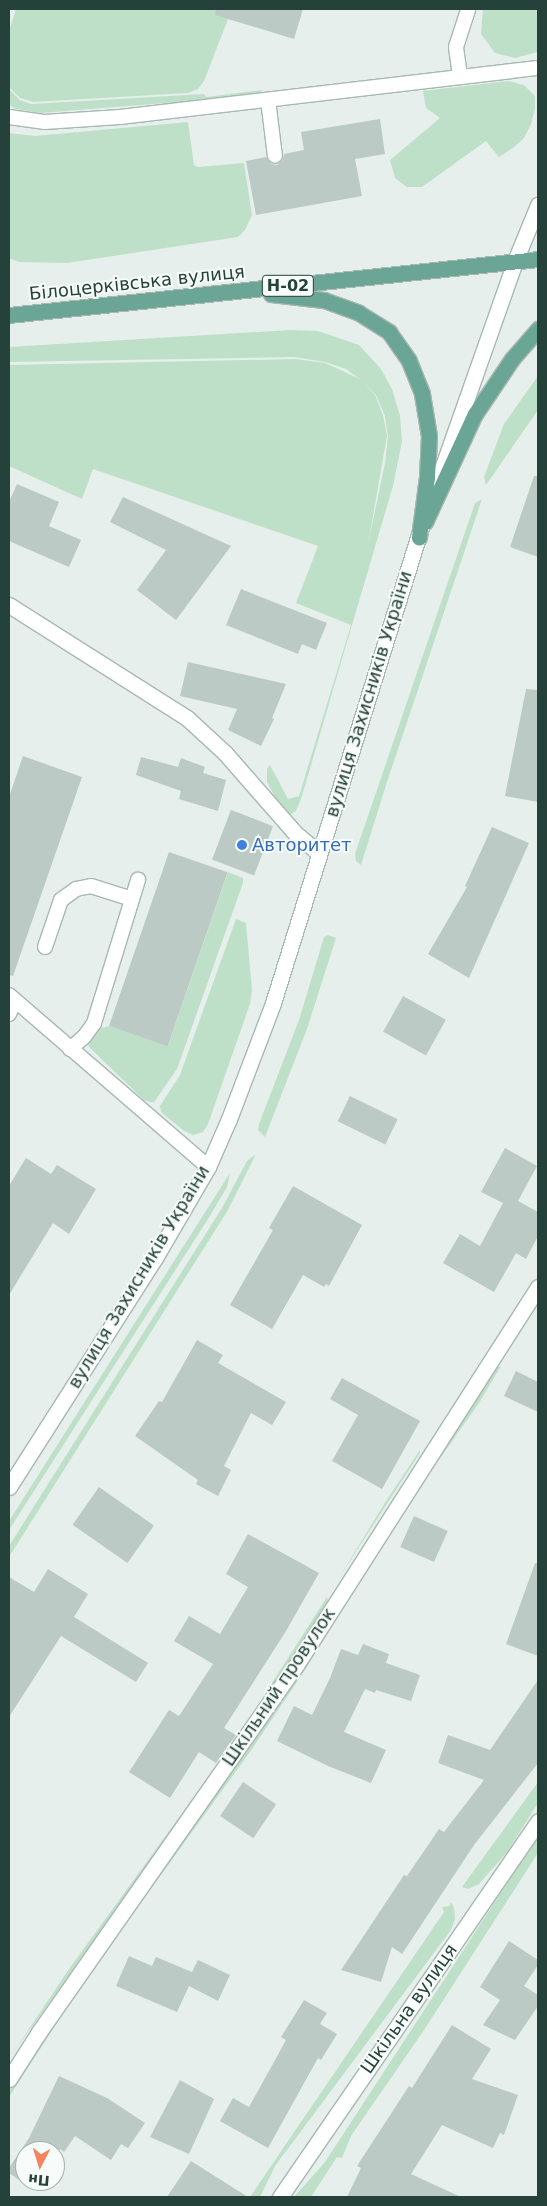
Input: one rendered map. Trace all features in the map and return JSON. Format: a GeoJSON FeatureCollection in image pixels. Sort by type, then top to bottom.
{"type":"FeatureCollection","features":[{"type":"Feature","properties":{"kind":"main road","name":"Білоцерківська вулиця"},"geometry":{"type":"LineString","coordinates":[[9,315],[538,259]]}},
{"type":"Feature","properties":{"kind":"main road"},"geometry":{"type":"LineString","coordinates":[[196,296],[276,294],[324,300],[359,313],[389,332],[409,360],[422,394],[429,436],[427,477],[418,537]]}},
{"type":"Feature","properties":{"kind":"main road"},"geometry":{"type":"LineString","coordinates":[[418,537],[475,414],[512,359],[538,329]]}},
{"type":"Feature","properties":{"kind":"street","name":"вулиця Захисників України"},"geometry":{"type":"LineString","coordinates":[[9,1487],[155,1258],[208,1167],[230,1119],[258,1045],[418,537],[514,261],[538,205]]}},
{"type":"Feature","properties":{"kind":"street"},"geometry":{"type":"LineString","coordinates":[[9,605],[187,718],[219,747],[295,833],[319,852]]}},
{"type":"Feature","properties":{"kind":"street","name":"Шкільний провулок"},"geometry":{"type":"LineString","coordinates":[[9,2079],[44,2024],[295,1667],[538,1288]]}},
{"type":"Feature","properties":{"kind":"street","name":"Шкільна вулиця"},"geometry":{"type":"LineString","coordinates":[[280,2197],[538,1821]]}},
{"type":"Feature","properties":{"kind":"lane"},"geometry":{"type":"LineString","coordinates":[[460,76],[456,47],[468,9]]}},
{"type":"Feature","properties":{"kind":"lane"},"geometry":{"type":"LineString","coordinates":[[9,117],[44,122],[268,100],[538,68]]}},
{"type":"Feature","properties":{"kind":"lane"},"geometry":{"type":"LineString","coordinates":[[268,100],[275,156]]}},
{"type":"Feature","properties":{"kind":"lane"},"geometry":{"type":"LineString","coordinates":[[70,1049],[84,1037],[94,1023],[138,880]]}},
{"type":"Feature","properties":{"kind":"lane"},"geometry":{"type":"LineString","coordinates":[[45,947],[62,900],[76,889],[91,886],[132,899]]}},
{"type":"Feature","properties":{"kind":"lane"},"geometry":{"type":"LineString","coordinates":[[12,998],[208,1167]]}},
{"type":"Feature","properties":{"kind":"lane"},"geometry":{"type":"LineString","coordinates":[[9,1014],[12,998]]}},
{"type":"Feature","properties":{"kind":"green space"},"geometry":{"type":"Polygon","coordinates":[[[16,9],[232,9],[204,81],[198,89],[188,93],[33,102],[20,98],[9,87],[9,31],[16,9]]]}},
{"type":"Feature","properties":{"kind":"green space"},"geometry":{"type":"Polygon","coordinates":[[[483,9],[538,9],[538,52],[515,58],[495,53],[481,34],[483,9]]]}},
{"type":"Feature","properties":{"kind":"green space"},"geometry":{"type":"Polygon","coordinates":[[[508,81],[524,85],[535,96],[535,109],[531,124],[524,138],[513,148],[499,157],[486,141],[422,187],[407,187],[395,178],[390,160],[440,118],[426,108],[423,91],[508,81]]]}},
{"type":"Feature","properties":{"kind":"green space"},"geometry":{"type":"Polygon","coordinates":[[[9,89],[20,100],[31,104],[204,94],[206,97],[263,90],[254,96],[40,113],[16,109],[9,105],[9,89]]]}},
{"type":"Feature","properties":{"kind":"green space"},"geometry":{"type":"Polygon","coordinates":[[[188,122],[194,165],[198,167],[244,163],[252,215],[245,230],[238,237],[67,263],[19,262],[9,258],[9,133],[35,136],[188,122]]]}},
{"type":"Feature","properties":{"kind":"green space"},"geometry":{"type":"Polygon","coordinates":[[[291,330],[318,331],[359,345],[381,369],[392,389],[400,416],[402,441],[393,486],[296,811],[291,814],[287,813],[278,803],[267,782],[267,769],[270,765],[288,799],[299,796],[351,625],[296,603],[318,546],[93,469],[82,499],[9,466],[9,365],[296,359],[325,363],[360,379],[346,369],[325,362],[294,357],[9,362],[9,347],[291,330]],[[362,381],[375,395],[383,415],[387,436],[368,544],[385,463],[388,437],[385,416],[376,395],[362,381]]]}},
{"type":"Feature","properties":{"kind":"green space"},"geometry":{"type":"Polygon","coordinates":[[[538,376],[538,410],[486,485],[484,477],[504,424],[538,376]]]}},
{"type":"Feature","properties":{"kind":"green space"},"geometry":{"type":"Polygon","coordinates":[[[482,499],[361,865],[356,861],[355,854],[475,503],[482,499]]]}},
{"type":"Feature","properties":{"kind":"green space"},"geometry":{"type":"Polygon","coordinates":[[[228,872],[243,878],[243,883],[177,1069],[154,1102],[144,1100],[89,1047],[88,1041],[96,1030],[109,1026],[168,1046],[228,872]]]}},
{"type":"Feature","properties":{"kind":"green space"},"geometry":{"type":"Polygon","coordinates":[[[236,919],[246,923],[252,990],[250,1004],[208,1124],[203,1132],[193,1135],[184,1131],[161,1112],[160,1106],[180,1075],[236,919]]]}},
{"type":"Feature","properties":{"kind":"green space"},"geometry":{"type":"Polygon","coordinates":[[[328,935],[336,938],[307,1029],[265,1137],[258,1130],[259,1124],[299,1020],[324,937],[328,935]]]}},
{"type":"Feature","properties":{"kind":"green space"},"geometry":{"type":"Polygon","coordinates":[[[256,1154],[228,1210],[9,1557],[9,1546],[222,1208],[247,1161],[256,1154]]]}},
{"type":"Feature","properties":{"kind":"green space"},"geometry":{"type":"Polygon","coordinates":[[[230,1173],[227,1187],[208,1219],[9,1530],[9,1521],[230,1173]]]}},
{"type":"Feature","properties":{"kind":"green space"},"geometry":{"type":"Polygon","coordinates":[[[501,1366],[479,1403],[417,1491],[303,1673],[250,1752],[84,1981],[9,2097],[9,2091],[56,2016],[194,1821],[246,1753],[492,1370],[501,1366]]]}},
{"type":"Feature","properties":{"kind":"green space"},"geometry":{"type":"Polygon","coordinates":[[[420,1450],[420,1453],[337,1581],[386,1501],[420,1450]]]}},
{"type":"Feature","properties":{"kind":"green space"},"geometry":{"type":"Polygon","coordinates":[[[327,1597],[328,1601],[242,1736],[231,1747],[327,1597]]]}},
{"type":"Feature","properties":{"kind":"green space"},"geometry":{"type":"Polygon","coordinates":[[[215,1768],[214,1772],[11,2056],[69,1969],[215,1768]]]}},
{"type":"Feature","properties":{"kind":"green space"},"geometry":{"type":"Polygon","coordinates":[[[538,1782],[538,1803],[507,1852],[479,1884],[468,1889],[462,1887],[538,1782]]]}},
{"type":"Feature","properties":{"kind":"green space"},"geometry":{"type":"Polygon","coordinates":[[[538,1836],[538,1853],[424,2030],[351,2136],[342,2158],[337,2157],[311,2197],[294,2197],[325,2162],[538,1836]]]}},
{"type":"Feature","properties":{"kind":"green space"},"geometry":{"type":"Polygon","coordinates":[[[451,1902],[454,1908],[455,1919],[451,1930],[275,2166],[260,2197],[250,2197],[444,1912],[442,1907],[449,1906],[451,1902]]]}},
{"type":"Feature","properties":{"kind":"building"},"geometry":{"type":"Polygon","coordinates":[[[216,9],[303,9],[294,39],[215,15],[216,9]]]}},
{"type":"Feature","properties":{"kind":"building"},"geometry":{"type":"Polygon","coordinates":[[[380,119],[385,154],[355,159],[362,196],[256,215],[246,161],[266,157],[271,164],[277,165],[283,160],[284,154],[304,150],[301,132],[380,119]]]}},
{"type":"Feature","properties":{"kind":"building"},"geometry":{"type":"Polygon","coordinates":[[[534,476],[538,476],[538,557],[510,547],[534,476]]]}},
{"type":"Feature","properties":{"kind":"building"},"geometry":{"type":"Polygon","coordinates":[[[17,484],[59,502],[49,526],[81,540],[69,567],[9,541],[9,502],[17,484]]]}},
{"type":"Feature","properties":{"kind":"building"},"geometry":{"type":"Polygon","coordinates":[[[123,497],[231,546],[176,620],[137,590],[166,550],[110,522],[123,497]]]}},
{"type":"Feature","properties":{"kind":"building"},"geometry":{"type":"Polygon","coordinates":[[[241,589],[327,623],[316,650],[302,644],[298,654],[226,625],[241,589]]]}},
{"type":"Feature","properties":{"kind":"building"},"geometry":{"type":"Polygon","coordinates":[[[188,662],[286,684],[272,718],[274,719],[261,746],[228,730],[237,709],[180,696],[188,662]]]}},
{"type":"Feature","properties":{"kind":"building"},"geometry":{"type":"Polygon","coordinates":[[[526,689],[538,690],[538,802],[505,796],[526,689]]]}},
{"type":"Feature","properties":{"kind":"building"},"geometry":{"type":"Polygon","coordinates":[[[23,756],[82,777],[13,976],[9,975],[9,797],[23,756]]]}},
{"type":"Feature","properties":{"kind":"building"},"geometry":{"type":"Polygon","coordinates":[[[141,757],[178,767],[181,758],[205,767],[203,773],[226,780],[218,811],[179,799],[181,791],[136,775],[141,757]]]}},
{"type":"Feature","properties":{"kind":"building","name":"Авторитет"},"geometry":{"type":"Polygon","coordinates":[[[231,810],[273,826],[254,876],[212,859],[231,810]]]}},
{"type":"Feature","properties":{"kind":"building"},"geometry":{"type":"Polygon","coordinates":[[[492,827],[529,843],[469,978],[428,954],[467,887],[465,886],[492,827]]]}},
{"type":"Feature","properties":{"kind":"building"},"geometry":{"type":"Polygon","coordinates":[[[169,852],[228,872],[168,1046],[109,1026],[169,852]]]}},
{"type":"Feature","properties":{"kind":"building"},"geometry":{"type":"Polygon","coordinates":[[[403,996],[446,1020],[426,1056],[383,1032],[403,996]]]}},
{"type":"Feature","properties":{"kind":"building"},"geometry":{"type":"Polygon","coordinates":[[[350,1096],[398,1119],[385,1144],[338,1121],[350,1096]]]}},
{"type":"Feature","properties":{"kind":"building"},"geometry":{"type":"Polygon","coordinates":[[[505,1148],[537,1166],[518,1201],[538,1212],[538,1236],[526,1259],[516,1253],[494,1292],[443,1263],[460,1234],[480,1246],[503,1203],[481,1192],[505,1148]]]}},
{"type":"Feature","properties":{"kind":"building"},"geometry":{"type":"Polygon","coordinates":[[[26,1158],[51,1174],[57,1165],[96,1189],[69,1234],[53,1223],[9,1295],[9,1186],[26,1158]]]}},
{"type":"Feature","properties":{"kind":"building"},"geometry":{"type":"Polygon","coordinates":[[[293,1186],[362,1225],[329,1286],[326,1284],[324,1287],[303,1275],[272,1329],[230,1305],[273,1230],[269,1228],[293,1186]]]}},
{"type":"Feature","properties":{"kind":"building"},"geometry":{"type":"Polygon","coordinates":[[[197,1340],[223,1355],[218,1363],[286,1402],[272,1425],[251,1413],[224,1466],[231,1470],[218,1496],[196,1484],[198,1480],[135,1436],[159,1401],[162,1402],[197,1340]]]}},
{"type":"Feature","properties":{"kind":"building"},"geometry":{"type":"Polygon","coordinates":[[[516,1371],[538,1382],[538,1412],[504,1396],[516,1371]]]}},
{"type":"Feature","properties":{"kind":"building"},"geometry":{"type":"Polygon","coordinates":[[[342,1378],[420,1421],[382,1489],[332,1461],[358,1415],[330,1399],[342,1378]]]}},
{"type":"Feature","properties":{"kind":"building"},"geometry":{"type":"Polygon","coordinates":[[[99,1487],[154,1525],[127,1563],[73,1525],[99,1487]]]}},
{"type":"Feature","properties":{"kind":"building"},"geometry":{"type":"Polygon","coordinates":[[[414,1516],[448,1531],[434,1562],[400,1547],[414,1516]]]}},
{"type":"Feature","properties":{"kind":"building"},"geometry":{"type":"Polygon","coordinates":[[[248,1534],[319,1573],[286,1631],[224,1728],[236,1735],[216,1763],[199,1752],[170,1798],[129,1772],[169,1710],[179,1716],[213,1664],[174,1641],[189,1616],[220,1634],[248,1587],[226,1574],[248,1534]]]}},
{"type":"Feature","properties":{"kind":"building"},"geometry":{"type":"Polygon","coordinates":[[[535,1563],[538,1563],[538,1656],[506,1644],[535,1563]]]}},
{"type":"Feature","properties":{"kind":"building"},"geometry":{"type":"Polygon","coordinates":[[[48,1569],[88,1594],[74,1617],[148,1663],[136,1682],[61,1636],[9,1717],[9,1577],[34,1592],[48,1569]]]}},
{"type":"Feature","properties":{"kind":"building"},"geometry":{"type":"Polygon","coordinates":[[[363,1644],[389,1654],[386,1663],[420,1675],[411,1701],[376,1690],[375,1693],[365,1689],[344,1732],[386,1750],[371,1783],[328,1766],[277,1741],[294,1706],[312,1715],[330,1678],[341,1649],[358,1655],[363,1644]]]}},
{"type":"Feature","properties":{"kind":"building"},"geometry":{"type":"Polygon","coordinates":[[[538,1680],[538,1763],[474,1845],[402,1954],[392,1947],[381,1982],[341,1970],[404,1875],[407,1876],[439,1829],[444,1832],[484,1780],[438,1763],[448,1735],[490,1750],[538,1680]]]}},
{"type":"Feature","properties":{"kind":"building"},"geometry":{"type":"Polygon","coordinates":[[[243,1782],[276,1804],[253,1838],[220,1816],[243,1782]]]}},
{"type":"Feature","properties":{"kind":"building"},"geometry":{"type":"Polygon","coordinates":[[[509,1941],[538,1960],[538,1965],[524,1986],[538,1995],[538,2006],[515,2040],[483,2025],[500,2000],[480,1987],[509,1941]]]}},
{"type":"Feature","properties":{"kind":"building"},"geometry":{"type":"Polygon","coordinates":[[[129,1956],[152,1966],[156,1957],[192,1972],[198,1960],[230,1975],[218,2001],[189,1986],[177,2012],[116,1986],[129,1956]]]}},
{"type":"Feature","properties":{"kind":"building"},"geometry":{"type":"Polygon","coordinates":[[[304,2000],[327,2013],[320,2024],[337,2034],[321,2060],[318,2058],[268,2148],[220,2121],[233,2098],[249,2107],[286,2040],[281,2037],[304,2000]]]}},
{"type":"Feature","properties":{"kind":"building"},"geometry":{"type":"Polygon","coordinates":[[[452,2025],[491,2049],[472,2079],[518,2095],[504,2135],[500,2133],[493,2148],[442,2125],[411,2174],[461,2197],[347,2197],[361,2168],[357,2166],[409,2086],[412,2088],[452,2025]]]}},
{"type":"Feature","properties":{"kind":"building"},"geometry":{"type":"Polygon","coordinates":[[[59,2076],[107,2098],[145,2123],[128,2148],[121,2144],[111,2160],[75,2136],[65,2151],[65,2141],[27,2141],[59,2076]]]}},
{"type":"Feature","properties":{"kind":"building"},"geometry":{"type":"Polygon","coordinates":[[[180,2080],[214,2099],[189,2154],[150,2137],[180,2080]]]}},
{"type":"Feature","properties":{"kind":"building"},"geometry":{"type":"Polygon","coordinates":[[[15,2159],[15,2177],[9,2173],[9,2168],[15,2159]]]}},
{"type":"Feature","properties":{"kind":"building"},"geometry":{"type":"Polygon","coordinates":[[[191,2161],[248,2197],[167,2197],[191,2161]]]}},
{"type":"Feature","properties":{"kind":"place","name":"Авторитет"},"geometry":{"type":"Point","coordinates":[242,845]}}]}
